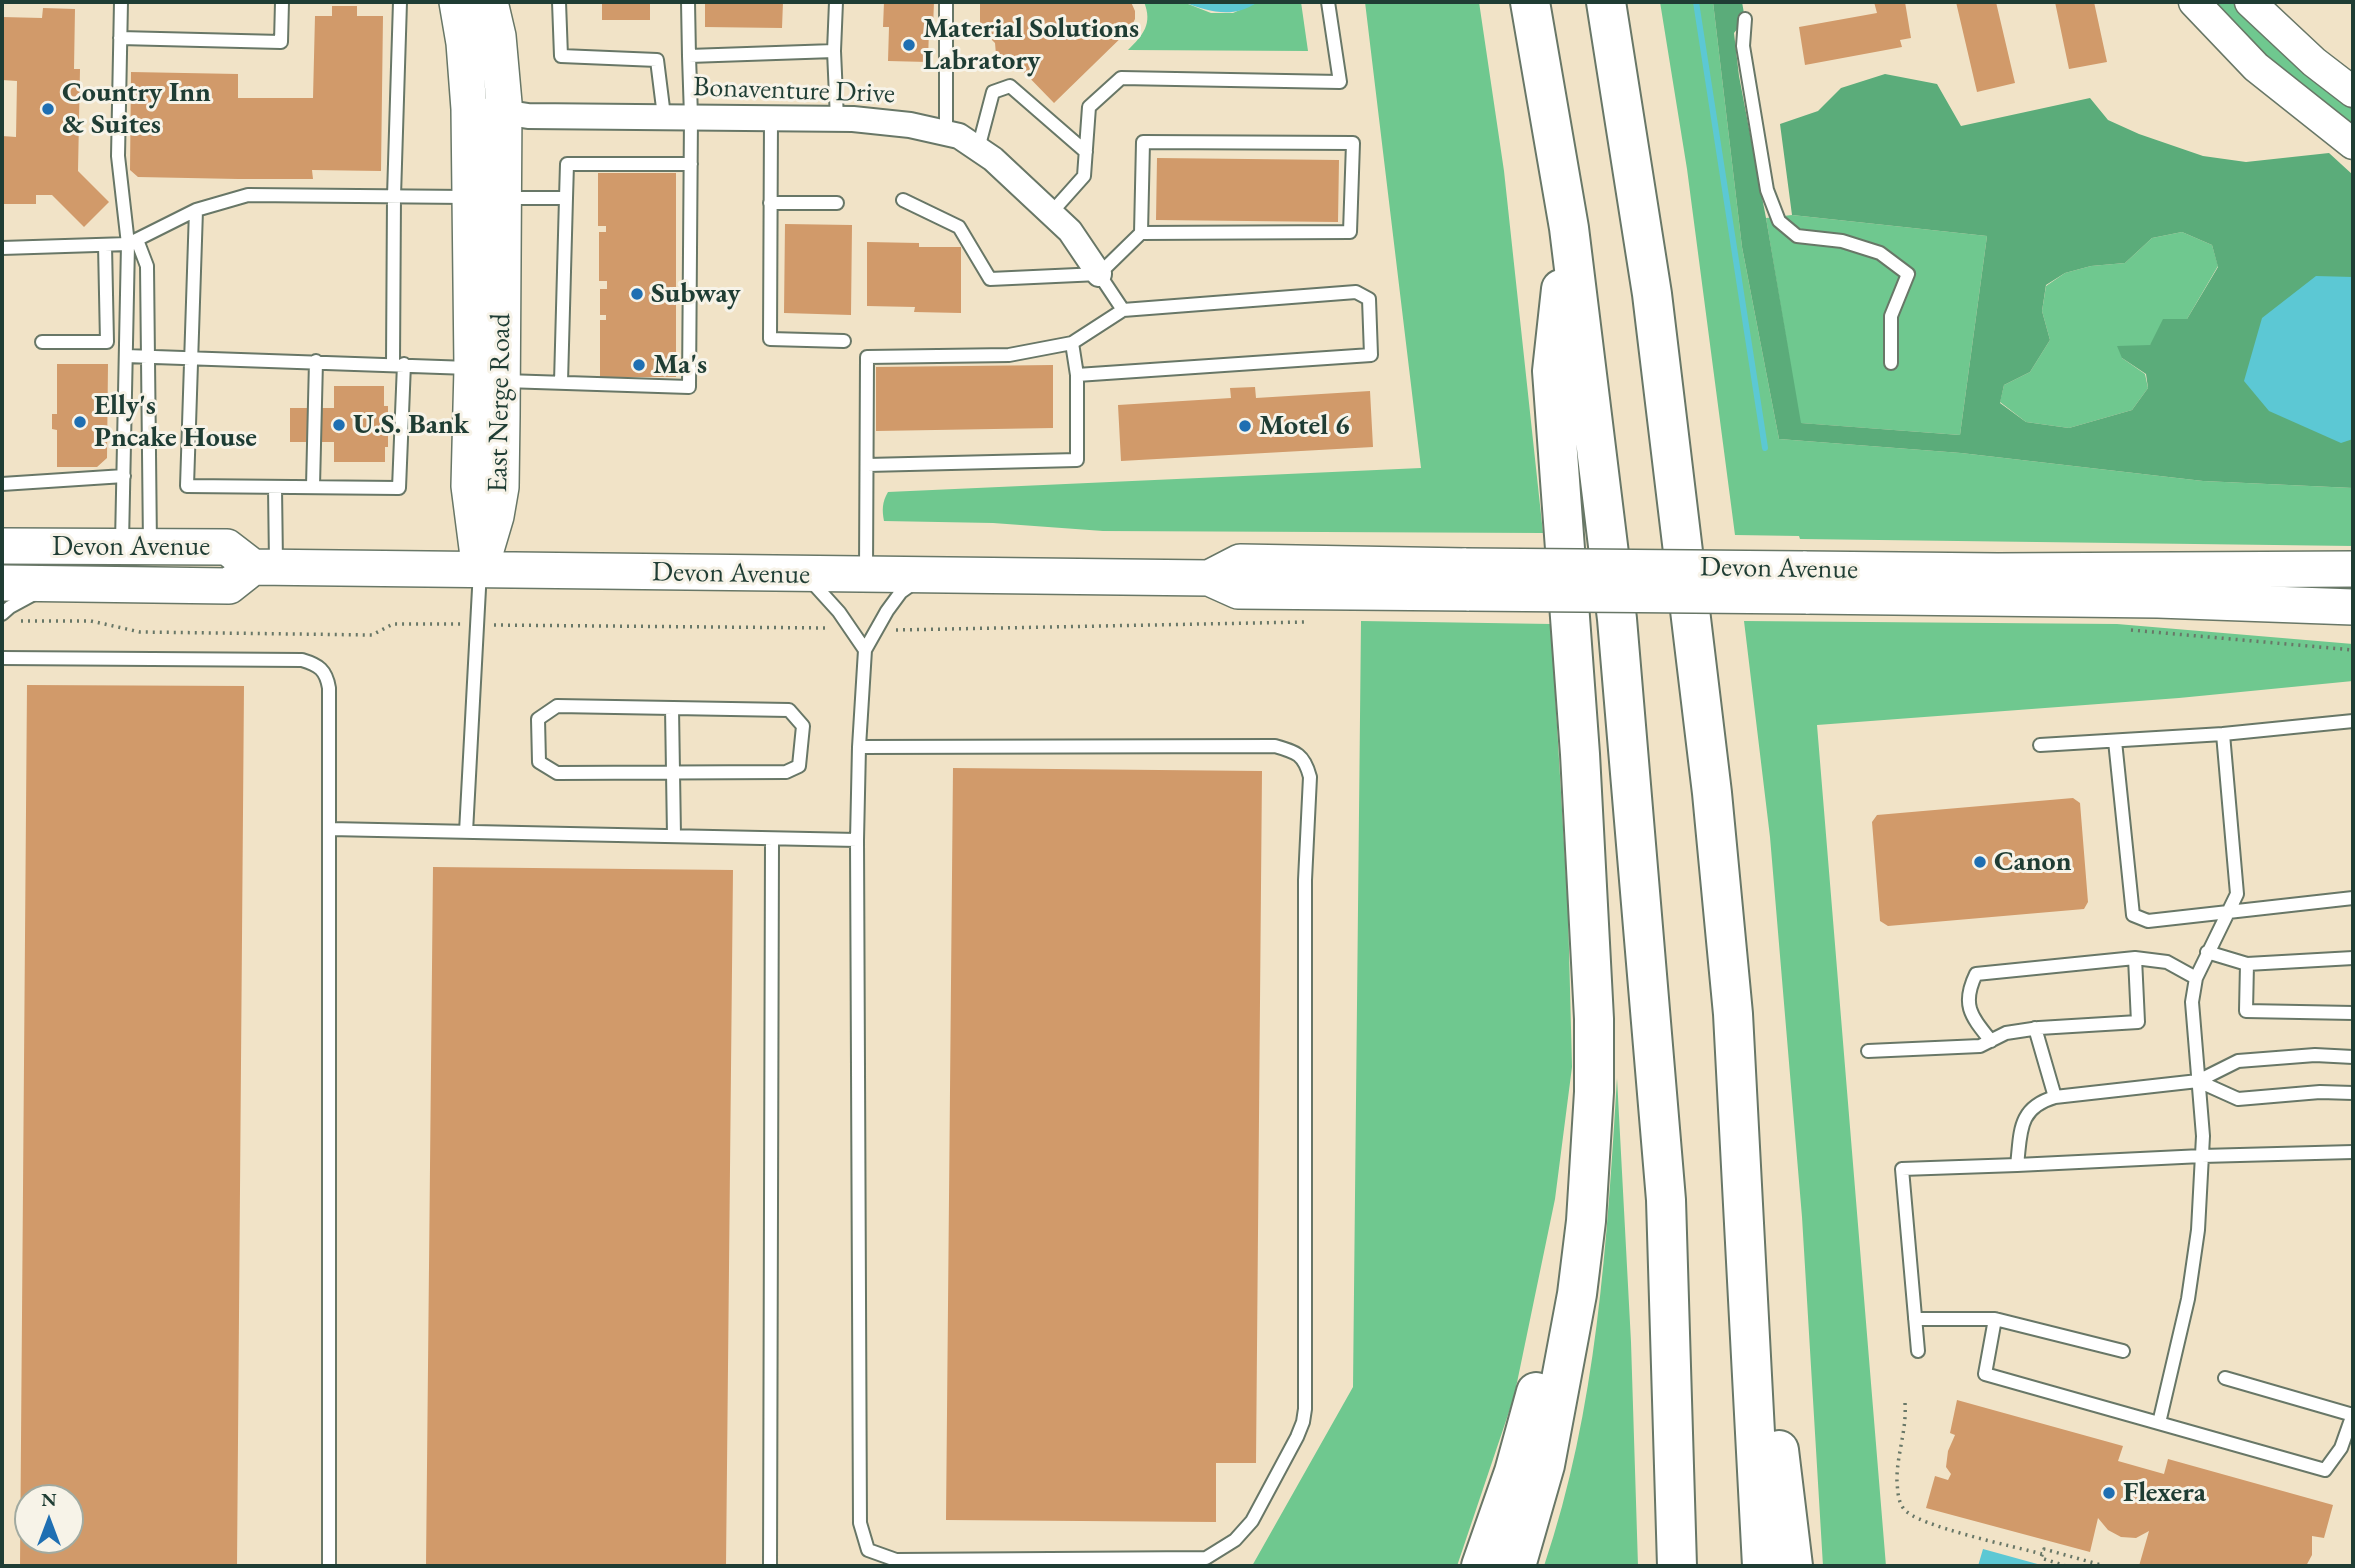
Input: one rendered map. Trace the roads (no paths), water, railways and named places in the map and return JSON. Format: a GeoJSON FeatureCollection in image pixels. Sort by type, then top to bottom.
{"type":"FeatureCollection","features":[{"type":"Feature","properties":{"kind":"highway"},"geometry":{"type":"LineString","coordinates":[[1530,2],[1569,228],[1617,619],[1666,1200],[1677,1566]]}},
{"type":"Feature","properties":{"kind":"highway"},"geometry":{"type":"LineString","coordinates":[[1605,2],[1652,294],[1714,807],[1733,1014],[1762,1566]]}},
{"type":"Feature","properties":{"kind":"highway"},"geometry":{"type":"LineString","coordinates":[[1516,1566],[1545,1465],[1577,1294],[1586,1221],[1594,1092],[1594,1019],[1580,754],[1552,371],[1569,228]]}},
{"type":"Feature","properties":{"kind":"highway"},"geometry":{"type":"LineString","coordinates":[[1481,1566],[1514,1472],[1547,1350],[1594,1092]]}},
{"type":"Feature","properties":{"kind":"highway"},"geometry":{"type":"LineString","coordinates":[[1738,1116],[1793,1566]]}},
{"type":"Feature","properties":{"kind":"main road","name":"East Nerge Road"},"geometry":{"type":"LineString","coordinates":[[457,2],[464,43],[469,109],[486,197],[487,375],[469,486],[480,570]]}},
{"type":"Feature","properties":{"kind":"main road","name":"East Nerge Road"},"geometry":{"type":"LineString","coordinates":[[486,197],[503,111],[502,65],[490,2]]}},
{"type":"Feature","properties":{"kind":"main road","name":"Devon Avenue"},"geometry":{"type":"LineString","coordinates":[[2,546],[226,547],[265,568]]}},
{"type":"Feature","properties":{"kind":"main road","name":"Devon Avenue"},"geometry":{"type":"LineString","coordinates":[[2,583],[229,586],[265,568],[1209,578],[1240,562],[1467,579],[1805,582],[2353,607]]}},
{"type":"Feature","properties":{"kind":"main road","name":"Devon Avenue"},"geometry":{"type":"LineString","coordinates":[[1805,582],[1998,571],[2353,569]]}},
{"type":"Feature","properties":{"kind":"street"},"geometry":{"type":"LineString","coordinates":[[2194,2],[2256,67],[2353,144]]}},
{"type":"Feature","properties":{"kind":"street"},"geometry":{"type":"LineString","coordinates":[[2250,2],[2314,62],[2353,92]]}},
{"type":"Feature","properties":{"kind":"street","name":"Bonaventure Drive"},"geometry":{"type":"LineString","coordinates":[[469,109],[528,116],[837,118],[909,125],[959,136],[993,159],[1070,231],[1099,274]]}},
{"type":"Feature","properties":{"kind":"lane"},"geometry":{"type":"LineString","coordinates":[[121,2],[118,156],[133,242],[126,356],[124,476],[136,547]]}},
{"type":"Feature","properties":{"kind":"lane"},"geometry":{"type":"LineString","coordinates":[[120,38],[281,42],[282,2]]}},
{"type":"Feature","properties":{"kind":"lane"},"geometry":{"type":"LineString","coordinates":[[196,210],[187,486],[398,488],[394,196],[400,2]]}},
{"type":"Feature","properties":{"kind":"lane"},"geometry":{"type":"LineString","coordinates":[[559,2],[561,56],[657,60],[664,116]]}},
{"type":"Feature","properties":{"kind":"lane"},"geometry":{"type":"LineString","coordinates":[[126,356],[398,364],[561,382],[689,387],[691,116],[688,2]]}},
{"type":"Feature","properties":{"kind":"lane"},"geometry":{"type":"LineString","coordinates":[[836,2],[834,51],[837,118]]}},
{"type":"Feature","properties":{"kind":"lane"},"geometry":{"type":"LineString","coordinates":[[946,2],[946,133]]}},
{"type":"Feature","properties":{"kind":"lane"},"geometry":{"type":"LineString","coordinates":[[1051,213],[1084,176],[1089,107],[1121,78],[1340,82],[1328,2]]}},
{"type":"Feature","properties":{"kind":"lane"},"geometry":{"type":"LineString","coordinates":[[1745,19],[1743,46],[1767,190],[1779,221],[1797,236],[1842,241],[1880,253],[1908,274],[1891,316],[1891,363]]}},
{"type":"Feature","properties":{"kind":"lane"},"geometry":{"type":"LineString","coordinates":[[689,56],[834,51]]}},
{"type":"Feature","properties":{"kind":"lane"},"geometry":{"type":"LineString","coordinates":[[978,149],[993,92],[1010,86],[1086,152]]}},
{"type":"Feature","properties":{"kind":"lane"},"geometry":{"type":"LineString","coordinates":[[771,119],[770,339],[845,341]]}},
{"type":"Feature","properties":{"kind":"lane"},"geometry":{"type":"LineString","coordinates":[[903,201],[958,227],[990,279],[1099,274],[1141,233],[1350,232],[1353,143],[1143,142],[1141,233]]}},
{"type":"Feature","properties":{"kind":"lane"},"geometry":{"type":"LineString","coordinates":[[561,382],[567,164],[691,164]]}},
{"type":"Feature","properties":{"kind":"lane"},"geometry":{"type":"LineString","coordinates":[[2,248],[133,242],[196,210],[248,195],[566,198]]}},
{"type":"Feature","properties":{"kind":"lane"},"geometry":{"type":"LineString","coordinates":[[771,203],[837,203]]}},
{"type":"Feature","properties":{"kind":"lane"},"geometry":{"type":"LineString","coordinates":[[133,242],[148,266],[150,356],[136,547]]}},
{"type":"Feature","properties":{"kind":"lane"},"geometry":{"type":"LineString","coordinates":[[42,342],[107,342],[105,245]]}},
{"type":"Feature","properties":{"kind":"lane"},"geometry":{"type":"LineString","coordinates":[[1099,274],[1123,310]]}},
{"type":"Feature","properties":{"kind":"lane"},"geometry":{"type":"LineString","coordinates":[[866,575],[867,356],[1009,355],[1072,343],[1123,310],[1356,292],[1369,299],[1371,355],[1077,375]]}},
{"type":"Feature","properties":{"kind":"lane"},"geometry":{"type":"LineString","coordinates":[[867,465],[1077,460],[1077,375],[1072,343]]}},
{"type":"Feature","properties":{"kind":"lane"},"geometry":{"type":"LineString","coordinates":[[313,486],[316,362]]}},
{"type":"Feature","properties":{"kind":"lane"},"geometry":{"type":"LineString","coordinates":[[2,484],[124,476]]}},
{"type":"Feature","properties":{"kind":"lane"},"geometry":{"type":"LineString","coordinates":[[265,568],[275,487]]}},
{"type":"Feature","properties":{"kind":"lane"},"geometry":{"type":"LineString","coordinates":[[466,832],[480,570]]}},
{"type":"Feature","properties":{"kind":"lane"},"geometry":{"type":"LineString","coordinates":[[805,575],[839,612],[865,650]]}},
{"type":"Feature","properties":{"kind":"lane"},"geometry":{"type":"LineString","coordinates":[[859,747],[1275,746],[1296,752],[1307,763],[1310,777],[1305,880],[1305,1409],[1297,1437],[1252,1521],[1235,1540],[1206,1558],[896,1560],[868,1550],[859,1523],[857,840],[859,747],[865,650],[901,592],[922,576]]}},
{"type":"Feature","properties":{"kind":"lane"},"geometry":{"type":"LineString","coordinates":[[2,614],[54,584]]}},
{"type":"Feature","properties":{"kind":"lane"},"geometry":{"type":"LineString","coordinates":[[2,657],[302,660],[318,664],[327,676],[330,829],[329,1566]]}},
{"type":"Feature","properties":{"kind":"lane"},"geometry":{"type":"LineString","coordinates":[[556,706],[672,708],[789,710],[803,726],[799,766],[786,772],[556,773],[539,762],[538,719],[556,706]]}},
{"type":"Feature","properties":{"kind":"lane"},"geometry":{"type":"LineString","coordinates":[[672,708],[674,836]]}},
{"type":"Feature","properties":{"kind":"lane"},"geometry":{"type":"LineString","coordinates":[[2040,745],[2223,734],[2353,721]]}},
{"type":"Feature","properties":{"kind":"lane"},"geometry":{"type":"LineString","coordinates":[[2159,1423],[2188,1299],[2198,1230],[2203,1136],[2192,1002],[2196,978],[2237,894],[2223,734]]}},
{"type":"Feature","properties":{"kind":"lane"},"geometry":{"type":"LineString","coordinates":[[2115,741],[2133,915],[2148,921],[2353,898]]}},
{"type":"Feature","properties":{"kind":"lane"},"geometry":{"type":"LineString","coordinates":[[330,829],[857,840]]}},
{"type":"Feature","properties":{"kind":"lane"},"geometry":{"type":"LineString","coordinates":[[770,1566],[772,839]]}},
{"type":"Feature","properties":{"kind":"lane"},"geometry":{"type":"LineString","coordinates":[[2207,952],[2247,964],[2353,958]]}},
{"type":"Feature","properties":{"kind":"lane"},"geometry":{"type":"LineString","coordinates":[[1991,1041],[1974,1020],[1967,1001],[1976,974],[2135,958],[2167,962],[2196,978]]}},
{"type":"Feature","properties":{"kind":"lane"},"geometry":{"type":"LineString","coordinates":[[1868,1051],[1980,1046],[2006,1033],[2035,1028],[2138,1022],[2135,958]]}},
{"type":"Feature","properties":{"kind":"lane"},"geometry":{"type":"LineString","coordinates":[[2247,964],[2246,1011],[2353,1013]]}},
{"type":"Feature","properties":{"kind":"lane"},"geometry":{"type":"LineString","coordinates":[[2035,1028],[2055,1097]]}},
{"type":"Feature","properties":{"kind":"lane"},"geometry":{"type":"LineString","coordinates":[[2017,1165],[2018,1133],[2022,1123],[2036,1106],[2055,1097],[2198,1082],[2238,1061],[2315,1055],[2353,1057]]}},
{"type":"Feature","properties":{"kind":"lane"},"geometry":{"type":"LineString","coordinates":[[2198,1082],[2238,1099],[2320,1092],[2353,1093]]}},
{"type":"Feature","properties":{"kind":"lane"},"geometry":{"type":"LineString","coordinates":[[1918,1351],[1902,1169],[2202,1156],[2353,1153]]}},
{"type":"Feature","properties":{"kind":"lane"},"geometry":{"type":"LineString","coordinates":[[1915,1319],[1995,1319],[2123,1350]]}},
{"type":"Feature","properties":{"kind":"lane"},"geometry":{"type":"LineString","coordinates":[[1995,1319],[1985,1374],[2325,1470],[2342,1448],[2353,1414],[2225,1378]]}},
{"type":"Feature","properties":{"kind":"water"},"geometry":{"type":"Polygon","coordinates":[[[1183,2],[1258,2],[1240,11],[1221,12],[1183,2]]]}},
{"type":"Feature","properties":{"kind":"water"},"geometry":{"type":"Polygon","coordinates":[[[2316,276],[2353,277],[2353,439],[2341,443],[2269,411],[2244,381],[2262,318],[2316,276]]]}},
{"type":"Feature","properties":{"kind":"water"},"geometry":{"type":"Polygon","coordinates":[[[1983,1549],[2041,1565],[2042,1566],[1978,1566],[1983,1549]]]}},
{"type":"Feature","properties":{"kind":"waterway"},"geometry":{"type":"LineString","coordinates":[[1696,2],[1765,448]]}},
{"type":"Feature","properties":{"kind":"place","name":"Material Solutions Labratory"},"geometry":{"type":"Point","coordinates":[909,45]}},
{"type":"Feature","properties":{"kind":"place","name":"Country Inn & Suites"},"geometry":{"type":"Point","coordinates":[48,109]}},
{"type":"Feature","properties":{"kind":"place","name":"Subway"},"geometry":{"type":"Point","coordinates":[637,294]}},
{"type":"Feature","properties":{"kind":"place","name":"Ma's"},"geometry":{"type":"Point","coordinates":[639,365]}},
{"type":"Feature","properties":{"kind":"place","name":"Elly's Pncake House"},"geometry":{"type":"Point","coordinates":[80,422]}},
{"type":"Feature","properties":{"kind":"place","name":"U.S. Bank"},"geometry":{"type":"Point","coordinates":[339,425]}},
{"type":"Feature","properties":{"kind":"place","name":"Motel 6"},"geometry":{"type":"Point","coordinates":[1245,426]}},
{"type":"Feature","properties":{"kind":"place","name":"Canon"},"geometry":{"type":"Point","coordinates":[1980,862]}},
{"type":"Feature","properties":{"kind":"place","name":"Flexera"},"geometry":{"type":"Point","coordinates":[2109,1493]}}]}
